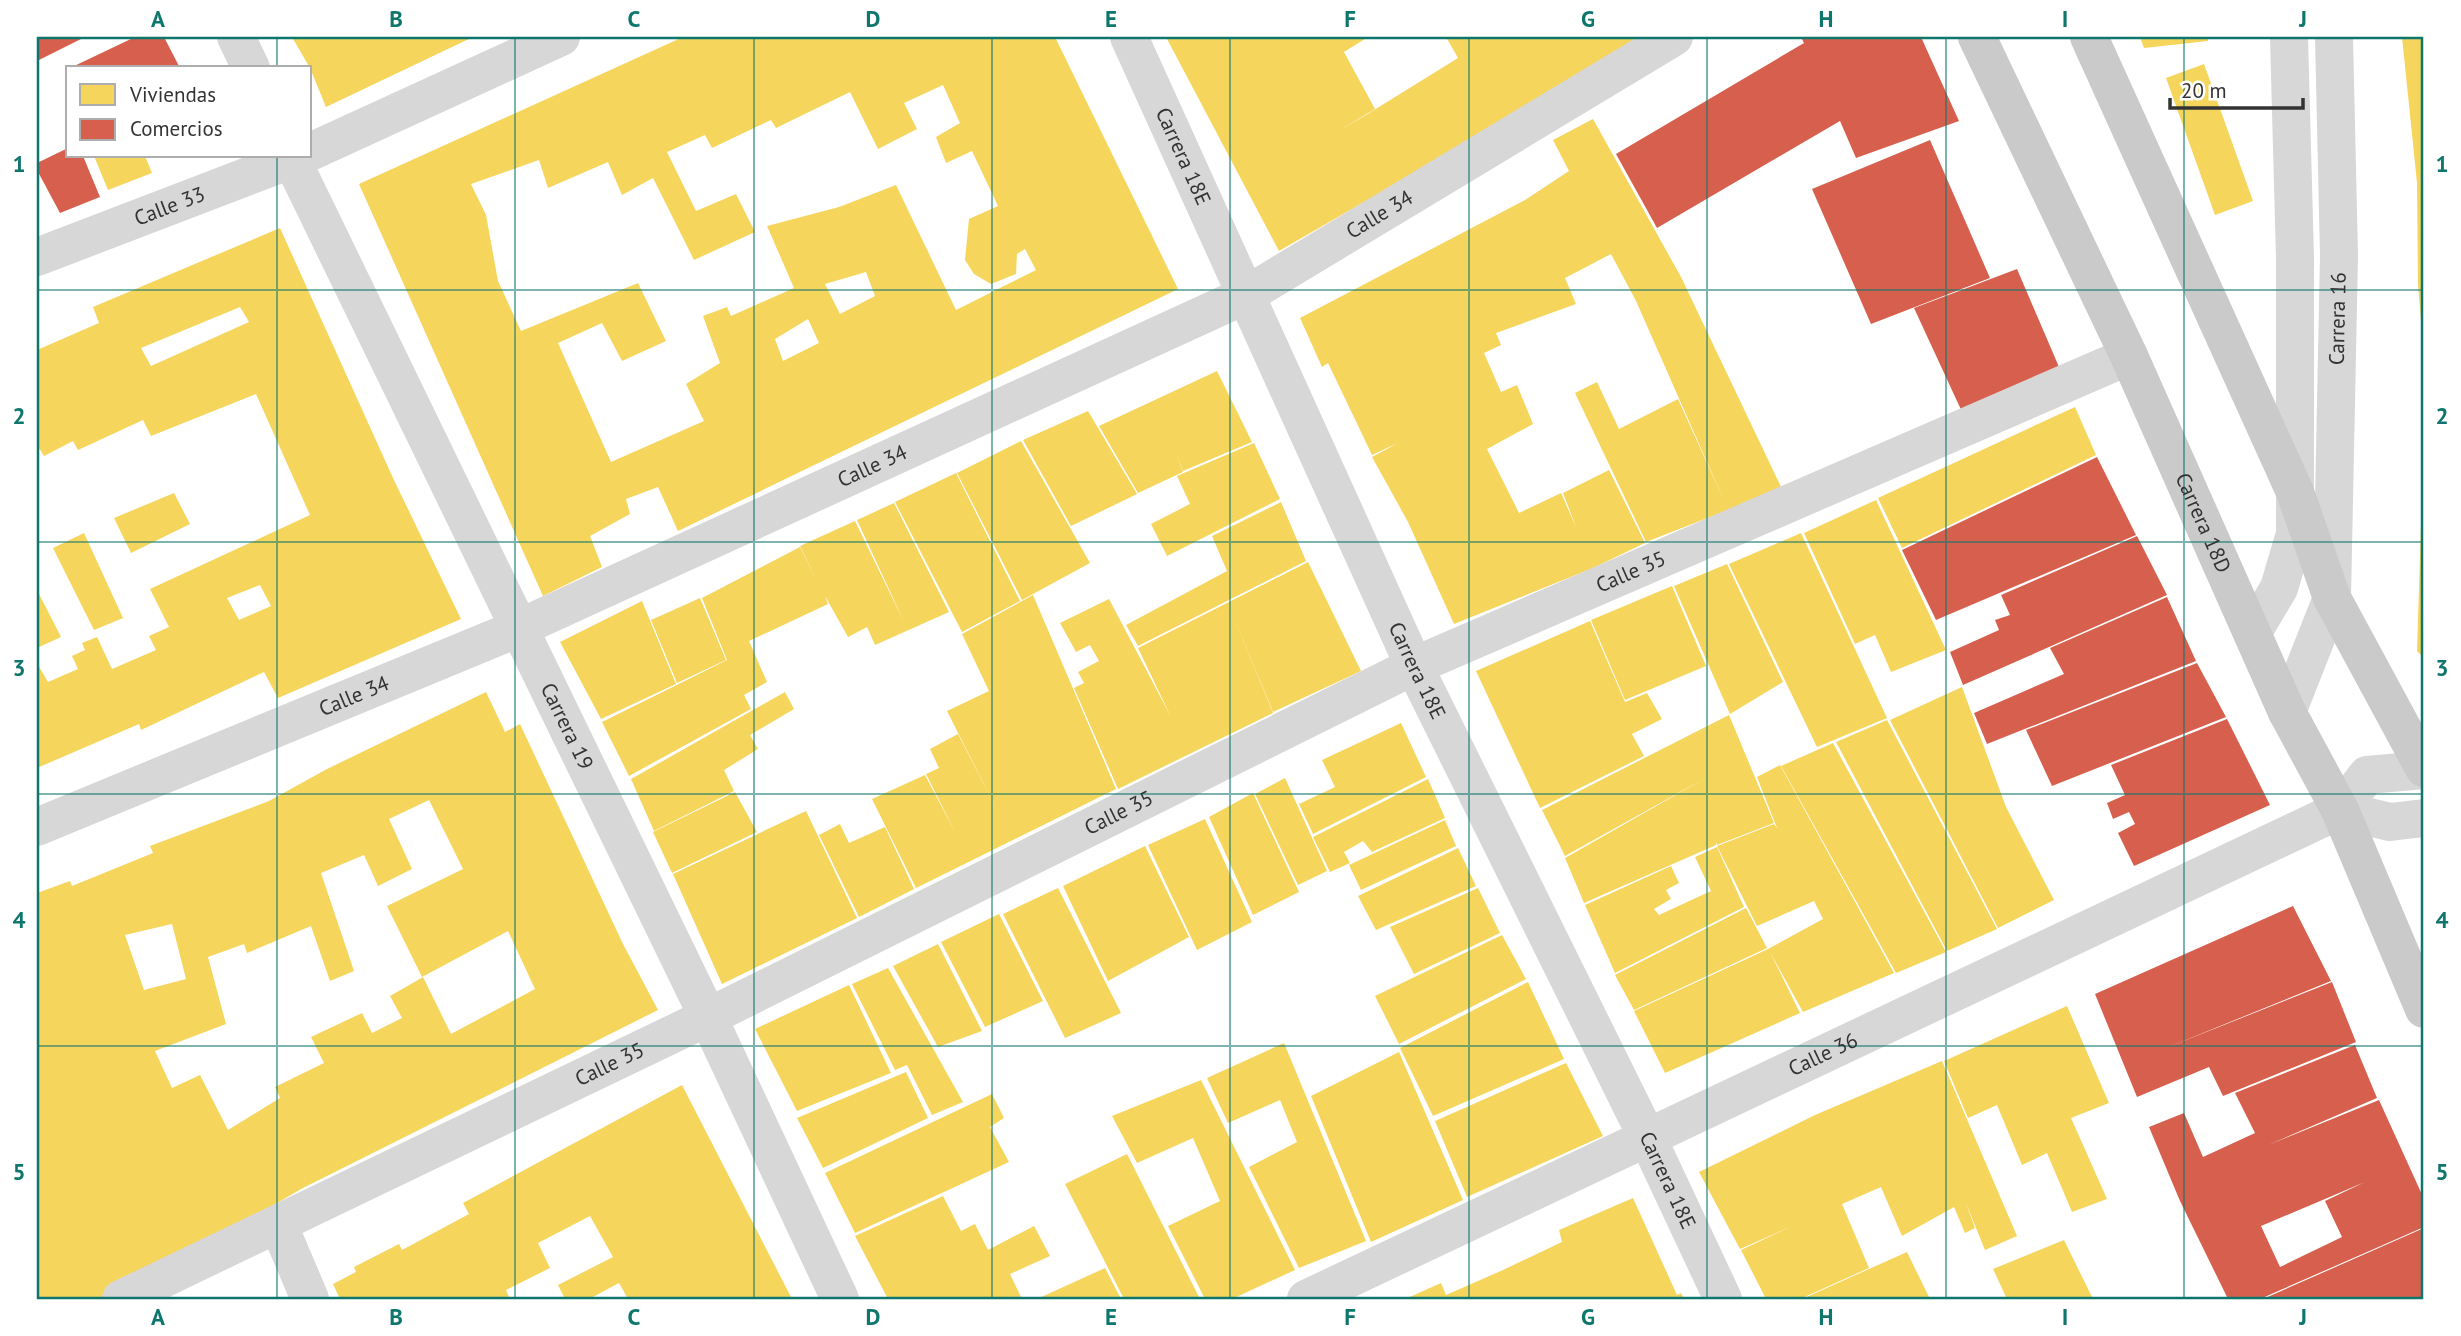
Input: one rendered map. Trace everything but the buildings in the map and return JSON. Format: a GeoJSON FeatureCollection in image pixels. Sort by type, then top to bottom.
{"type":"FeatureCollection","features":[{"type":"Feature","properties":{"kind":"main road","name":"Carrera 18D"},"geometry":{"type":"LineString","coordinates":[[1977,37],[2129,356],[2287,712],[2340,810],[2424,1009]]}},
{"type":"Feature","properties":{"kind":"main road"},"geometry":{"type":"LineString","coordinates":[[2089,37],[2295,492],[2332,598],[2424,769]]}},
{"type":"Feature","properties":{"kind":"street"},"geometry":{"type":"LineString","coordinates":[[236,37],[250,66]]}},
{"type":"Feature","properties":{"kind":"street","name":"Calle 33"},"geometry":{"type":"LineString","coordinates":[[312,150],[561,37]]}},
{"type":"Feature","properties":{"kind":"street","name":"Carrera 18E"},"geometry":{"type":"LineString","coordinates":[[1129,37],[1414,666],[1648,1139],[1723,1299]]}},
{"type":"Feature","properties":{"kind":"street","name":"Calle 34"},"geometry":{"type":"LineString","coordinates":[[37,827],[519,628],[1246,295],[1674,37]]}},
{"type":"Feature","properties":{"kind":"street"},"geometry":{"type":"LineString","coordinates":[[2253,632],[2279,588],[2295,534],[2295,258],[2289,37]]}},
{"type":"Feature","properties":{"kind":"street","name":"Carrera 16"},"geometry":{"type":"LineString","coordinates":[[2332,598],[2339,256],[2334,37]]}},
{"type":"Feature","properties":{"kind":"street","name":"Calle 33"},"geometry":{"type":"LineString","coordinates":[[37,257],[293,158]]}},
{"type":"Feature","properties":{"kind":"street","name":"Carrera 19"},"geometry":{"type":"LineString","coordinates":[[299,158],[519,628],[708,1017],[840,1299]]}},
{"type":"Feature","properties":{"kind":"street","name":"Calle 35"},"geometry":{"type":"LineString","coordinates":[[121,1299],[279,1226],[708,1017],[1414,666],[2129,356]]}},
{"type":"Feature","properties":{"kind":"street"},"geometry":{"type":"LineString","coordinates":[[2287,712],[2332,598]]}},
{"type":"Feature","properties":{"kind":"street","name":"Calle 36"},"geometry":{"type":"LineString","coordinates":[[1306,1299],[2340,810],[2367,775],[2424,769]]}},
{"type":"Feature","properties":{"kind":"street"},"geometry":{"type":"LineString","coordinates":[[2340,810],[2389,822],[2424,818]]}},
{"type":"Feature","properties":{"kind":"street"},"geometry":{"type":"LineString","coordinates":[[279,1226],[310,1299]]}}]}
